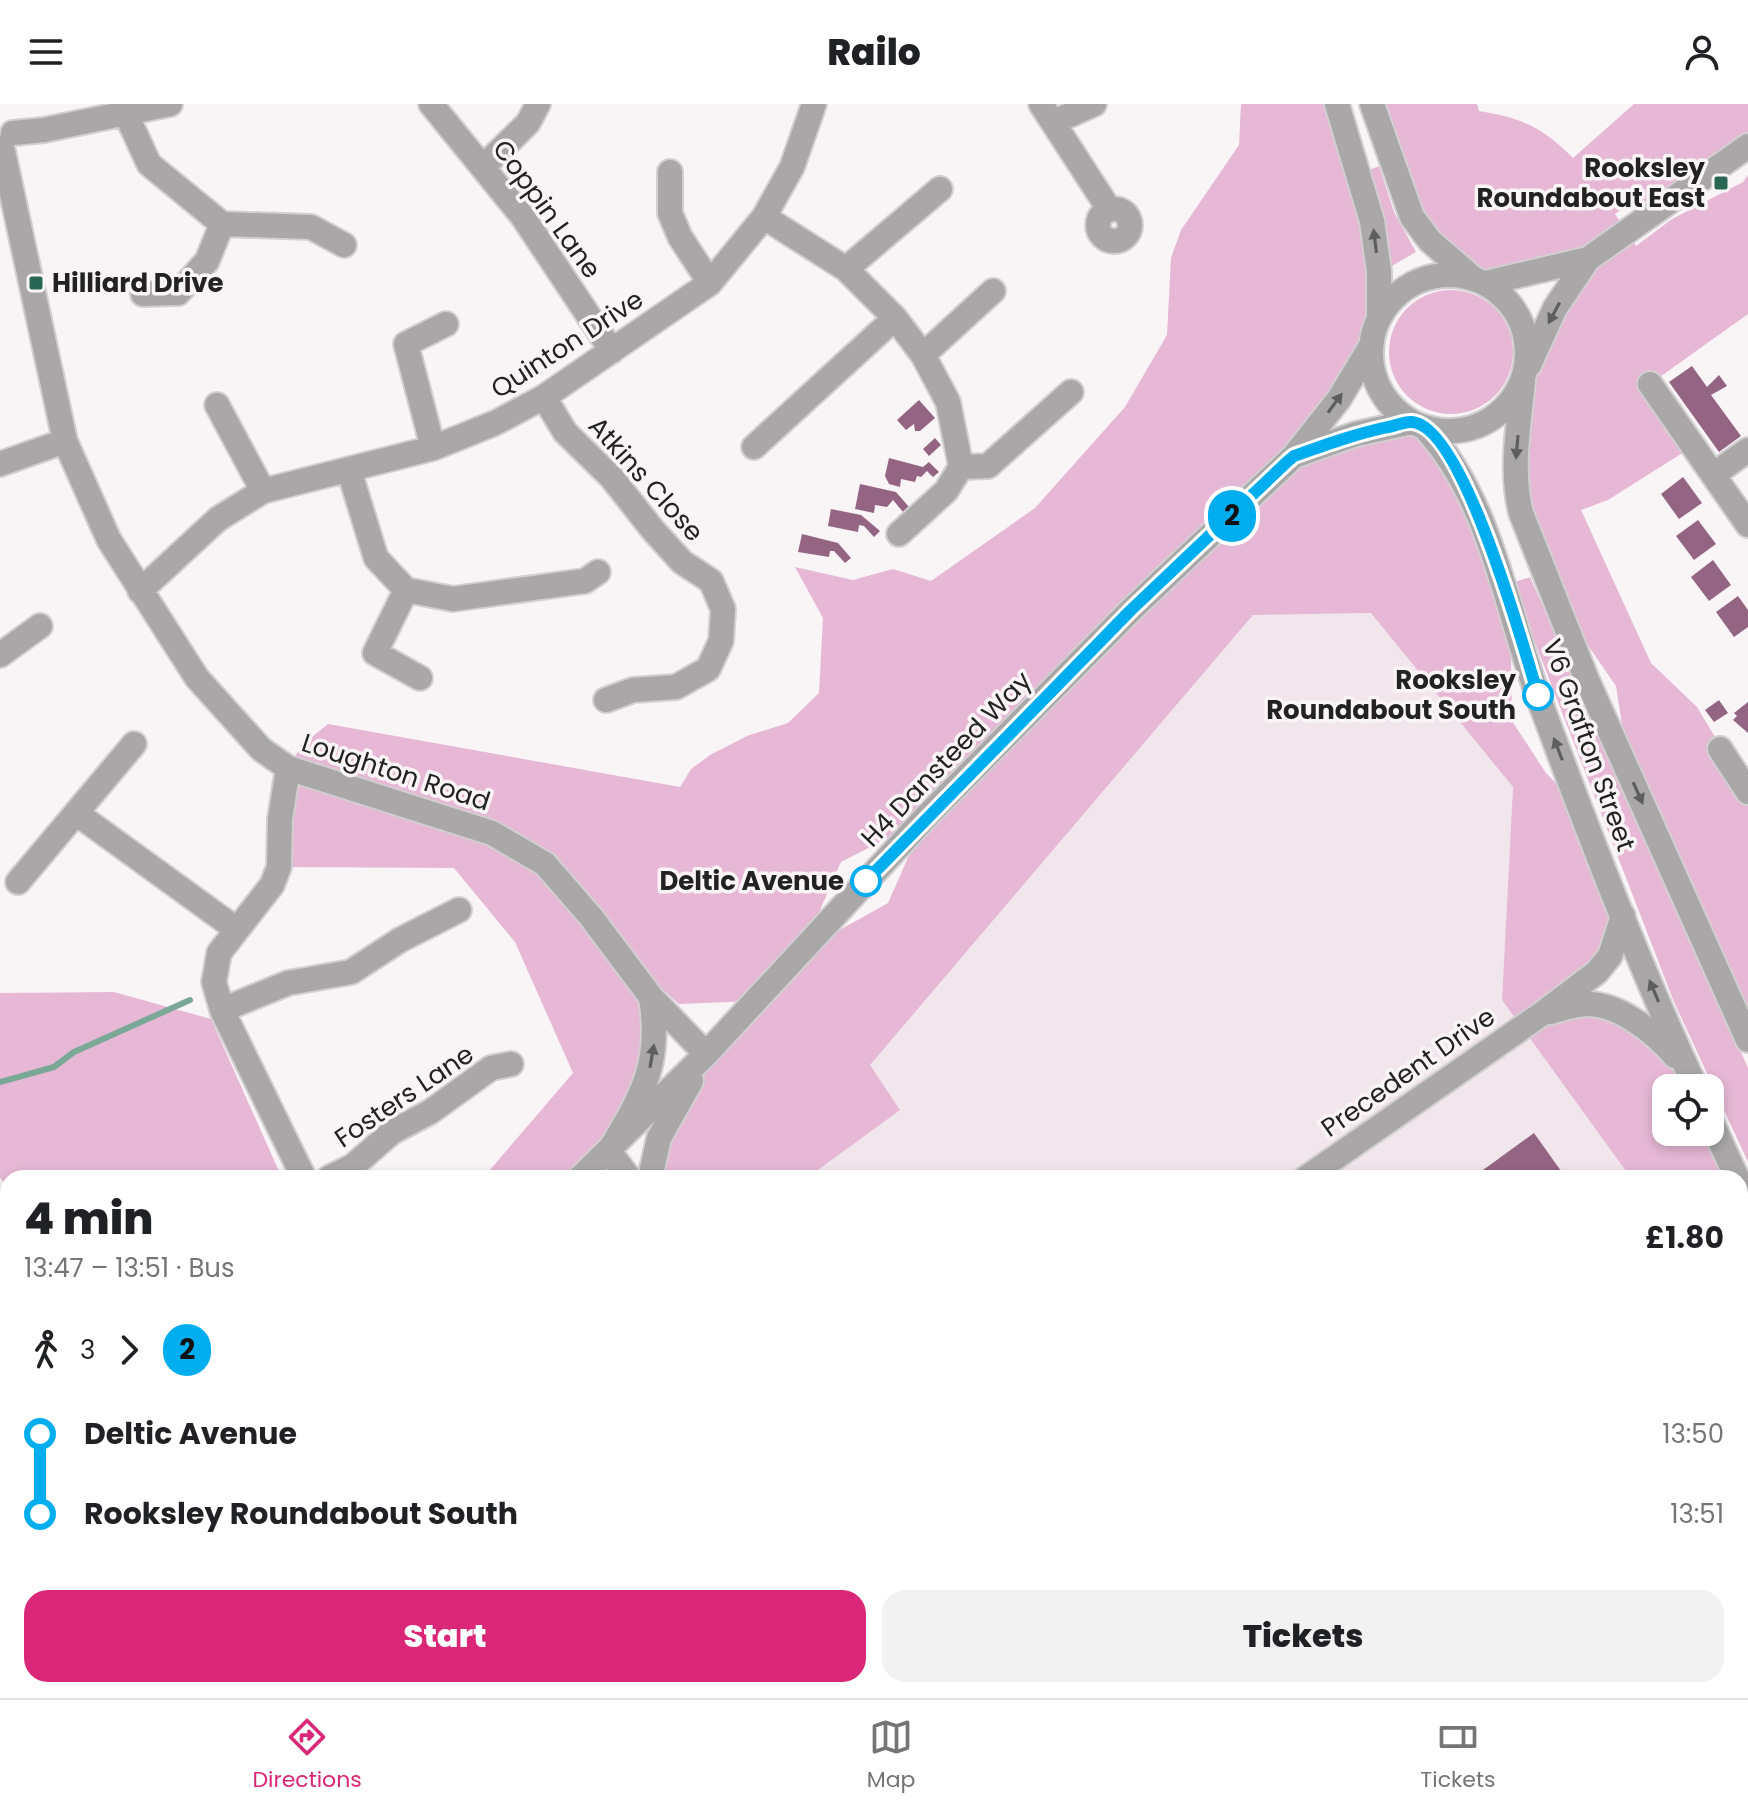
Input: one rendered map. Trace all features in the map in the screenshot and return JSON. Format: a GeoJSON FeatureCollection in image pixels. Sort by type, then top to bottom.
{"type":"FeatureCollection","features":[{"type":"Feature","properties":{"kind":"street"},"geometry":{"type":"LineString","coordinates":[[4,137],[170,104]]}},
{"type":"Feature","properties":{"kind":"street","name":"Coppin Lane"},"geometry":{"type":"LineString","coordinates":[[431,104],[523,217],[612,351]]}},
{"type":"Feature","properties":{"kind":"street"},"geometry":{"type":"LineString","coordinates":[[484,166],[528,123],[538,104]]}},
{"type":"Feature","properties":{"kind":"street","name":"Quinton Drive"},"geometry":{"type":"LineString","coordinates":[[140,591],[218,519],[263,491],[433,448],[495,423],[544,397],[710,283],[764,217],[792,167],[814,104]]}},
{"type":"Feature","properties":{"kind":"street"},"geometry":{"type":"LineString","coordinates":[[1094,104],[1048,113],[1109,209]]}},
{"type":"Feature","properties":{"kind":"street"},"geometry":{"type":"LineString","coordinates":[[1372,104],[1412,217],[1430,241],[1508,301],[1519,317],[1527,341],[1524,376]]}},
{"type":"Feature","properties":{"kind":"street"},"geometry":{"type":"LineString","coordinates":[[1338,106],[1372,221],[1379,271],[1379,317],[1371,346],[1373,369],[1386,399],[1418,424],[1441,431],[1465,430],[1482,424],[1502,411],[1524,376],[1555,308],[1597,253],[1748,146]]}},
{"type":"Feature","properties":{"kind":"street"},"geometry":{"type":"LineString","coordinates":[[126,114],[149,164],[222,224],[311,227],[344,245]]}},
{"type":"Feature","properties":{"kind":"street","name":"Loughton Road"},"geometry":{"type":"LineString","coordinates":[[4,137],[65,441],[109,540],[197,678],[261,749],[288,768],[492,833],[545,864],[591,917],[651,997],[706,1054]]}},
{"type":"Feature","properties":{"kind":"street"},"geometry":{"type":"LineString","coordinates":[[670,172],[670,213],[680,237],[710,283]]}},
{"type":"Feature","properties":{"kind":"street"},"geometry":{"type":"LineString","coordinates":[[846,269],[940,189]]}},
{"type":"Feature","properties":{"kind":"street"},"geometry":{"type":"LineString","coordinates":[[764,217],[846,269],[895,318],[923,355],[948,402],[961,467],[946,491],[899,534]]}},
{"type":"Feature","properties":{"kind":"street"},"geometry":{"type":"LineString","coordinates":[[143,294],[178,293],[207,261],[222,224]]}},
{"type":"Feature","properties":{"kind":"street"},"geometry":{"type":"LineString","coordinates":[[1379,317],[1390,302],[1417,282],[1439,276],[1480,281],[1597,253]]}},
{"type":"Feature","properties":{"kind":"street"},"geometry":{"type":"LineString","coordinates":[[923,355],[993,291]]}},
{"type":"Feature","properties":{"kind":"street"},"geometry":{"type":"LineString","coordinates":[[754,447],[895,318]]}},
{"type":"Feature","properties":{"kind":"street"},"geometry":{"type":"LineString","coordinates":[[433,448],[403,338],[446,324]]}},
{"type":"Feature","properties":{"kind":"street","name":"H4 Dansteed Way"},"geometry":{"type":"LineString","coordinates":[[589,1170],[706,1054],[925,818],[1131,610],[1291,458],[1339,399],[1371,346]]}},
{"type":"Feature","properties":{"kind":"street","name":"V6 Grafton Street"},"geometry":{"type":"LineString","coordinates":[[1524,376],[1516,459],[1516,494],[1521,513],[1595,698],[1748,1040]]}},
{"type":"Feature","properties":{"kind":"street"},"geometry":{"type":"LineString","coordinates":[[1650,384],[1748,525]]}},
{"type":"Feature","properties":{"kind":"street"},"geometry":{"type":"LineString","coordinates":[[961,467],[988,466],[1071,392]]}},
{"type":"Feature","properties":{"kind":"street","name":"Atkins Close"},"geometry":{"type":"LineString","coordinates":[[544,397],[565,432],[612,478],[682,562],[711,581],[723,609],[721,641],[708,669],[676,687],[633,690],[606,700]]}},
{"type":"Feature","properties":{"kind":"street"},"geometry":{"type":"LineString","coordinates":[[217,405],[263,491]]}},
{"type":"Feature","properties":{"kind":"street","name":"V6 Grafton Street"},"geometry":{"type":"LineString","coordinates":[[1418,424],[1443,447],[1474,499],[1538,695],[1623,916],[1689,1074]]}},
{"type":"Feature","properties":{"kind":"street","name":"H4 Dansteed Way"},"geometry":{"type":"LineString","coordinates":[[1291,458],[1356,434],[1418,424]]}},
{"type":"Feature","properties":{"kind":"street"},"geometry":{"type":"LineString","coordinates":[[0,464],[65,441]]}},
{"type":"Feature","properties":{"kind":"street"},"geometry":{"type":"LineString","coordinates":[[1713,475],[1748,450]]}},
{"type":"Feature","properties":{"kind":"street"},"geometry":{"type":"LineString","coordinates":[[349,470],[376,558],[406,590],[453,599],[585,581],[598,572]]}},
{"type":"Feature","properties":{"kind":"street"},"geometry":{"type":"LineString","coordinates":[[406,590],[375,653],[420,678]]}},
{"type":"Feature","properties":{"kind":"street"},"geometry":{"type":"LineString","coordinates":[[0,655],[40,626]]}},
{"type":"Feature","properties":{"kind":"street"},"geometry":{"type":"LineString","coordinates":[[18,882],[134,744]]}},
{"type":"Feature","properties":{"kind":"street"},"geometry":{"type":"LineString","coordinates":[[1734,758],[1748,792]]}},
{"type":"Feature","properties":{"kind":"street"},"geometry":{"type":"LineString","coordinates":[[288,768],[280,819],[279,867],[272,885],[219,953],[214,982],[222,1010],[300,1170]]}},
{"type":"Feature","properties":{"kind":"street"},"geometry":{"type":"LineString","coordinates":[[76,813],[236,929]]}},
{"type":"Feature","properties":{"kind":"street"},"geometry":{"type":"LineString","coordinates":[[222,1010],[288,983],[351,972],[400,940],[459,910]]}},
{"type":"Feature","properties":{"kind":"street","name":"Precedent Drive"},"geometry":{"type":"LineString","coordinates":[[1317,1170],[1597,972],[1610,956],[1623,916]]}},
{"type":"Feature","properties":{"kind":"street"},"geometry":{"type":"LineString","coordinates":[[623,1170],[609,1151],[639,1101],[651,1067],[656,1031],[651,997]]}},
{"type":"Feature","properties":{"kind":"street","name":"Precedent Drive"},"geometry":{"type":"LineString","coordinates":[[1543,1013],[1591,1004],[1616,1012],[1654,1034],[1687,1074]]}},
{"type":"Feature","properties":{"kind":"street"},"geometry":{"type":"LineString","coordinates":[[652,1170],[659,1138],[706,1054]]}},
{"type":"Feature","properties":{"kind":"street","name":"Fosters Lane"},"geometry":{"type":"LineString","coordinates":[[345,1170],[392,1132],[430,1112],[491,1068],[511,1064]]}},
{"type":"Feature","properties":{"kind":"street"},"geometry":{"type":"LineString","coordinates":[[1722,1146],[1733,1170]]}},
{"type":"Feature","properties":{"kind":"shaded area"},"geometry":{"type":"Polygon","coordinates":[[[1241,104],[1337,104],[1379,317],[1371,346],[1295,455],[1412,422],[1442,447],[1517,625],[1511,654],[1512,721],[1546,773],[1581,809],[1623,916],[1575,988],[1616,1012],[1681,1074],[1652,1074],[1652,1146],[1718,1146],[1732,1170],[1625,1170],[1502,1000],[1513,787],[1371,613],[1253,615],[870,1065],[900,1110],[818,1170],[654,1170],[706,1054],[755,1001],[679,1004],[653,981],[600,908],[548,866],[642,1009],[648,1025],[637,1092],[594,1151],[573,1170],[490,1170],[573,1073],[515,942],[454,868],[279,867],[288,768],[302,745],[328,724],[680,787],[691,769],[710,755],[747,736],[788,723],[819,693],[823,618],[795,567],[853,580],[893,569],[931,581],[1035,508],[1125,407],[1167,335],[1171,258],[1181,230],[1239,145],[1241,104]],[[925,819],[841,862],[802,951],[888,903],[925,819]]]}},
{"type":"Feature","properties":{"kind":"shaded area"},"geometry":{"type":"Polygon","coordinates":[[[1379,104],[1477,104],[1479,111],[1507,117],[1541,131],[1573,158],[1634,104],[1748,104],[1748,146],[1647,217],[1633,201],[1615,214],[1636,246],[1672,219],[1743,182],[1748,175],[1748,314],[1650,384],[1692,447],[1608,500],[1581,510],[1651,663],[1697,707],[1748,792],[1748,1040],[1630,776],[1616,686],[1553,595],[1521,513],[1523,381],[1587,260],[1486,283],[1430,241],[1379,104]]]}},
{"type":"Feature","properties":{"kind":"shaded area"},"geometry":{"type":"Polygon","coordinates":[[[1379,166],[1394,212],[1416,252],[1390,267],[1389,242],[1369,170],[1379,166]]]}},
{"type":"Feature","properties":{"kind":"shaded area"},"geometry":{"type":"Polygon","coordinates":[[[1451,290],[1475,295],[1495,308],[1508,328],[1513,352],[1508,376],[1495,396],[1475,409],[1451,414],[1427,409],[1407,396],[1394,376],[1389,352],[1394,328],[1407,308],[1427,295],[1451,290]]]}},
{"type":"Feature","properties":{"kind":"shaded area"},"geometry":{"type":"Polygon","coordinates":[[[1530,577],[1748,1068],[1748,1162],[1724,1110],[1724,1074],[1707,1074],[1674,1002],[1512,583],[1530,577]]]}},
{"type":"Feature","properties":{"kind":"shaded area"},"geometry":{"type":"Polygon","coordinates":[[[1372,613],[1513,787],[1502,1000],[1625,1170],[818,1170],[899,1110],[869,1065],[1253,615],[1372,613]]]}},
{"type":"Feature","properties":{"kind":"shaded area"},"geometry":{"type":"Polygon","coordinates":[[[114,992],[211,1019],[278,1170],[0,1170],[0,993],[114,992]]]}},
{"type":"Feature","properties":{"kind":"building"},"geometry":{"type":"Polygon","coordinates":[[[1692,366],[1707,387],[1719,375],[1727,386],[1711,395],[1741,436],[1719,452],[1669,382],[1692,366]]]}},
{"type":"Feature","properties":{"kind":"building"},"geometry":{"type":"Polygon","coordinates":[[[919,400],[935,418],[920,431],[915,431],[914,424],[906,430],[897,420],[919,400]]]}},
{"type":"Feature","properties":{"kind":"building"},"geometry":{"type":"Polygon","coordinates":[[[935,438],[941,445],[929,456],[923,449],[935,438]]]}},
{"type":"Feature","properties":{"kind":"building"},"geometry":{"type":"Polygon","coordinates":[[[889,458],[923,467],[929,462],[939,472],[933,477],[927,471],[921,477],[917,476],[915,482],[901,479],[900,487],[889,484],[885,476],[889,458]]]}},
{"type":"Feature","properties":{"kind":"building"},"geometry":{"type":"Polygon","coordinates":[[[1683,477],[1702,503],[1679,519],[1661,494],[1683,477]]]}},
{"type":"Feature","properties":{"kind":"building"},"geometry":{"type":"Polygon","coordinates":[[[860,484],[896,492],[909,507],[903,512],[893,500],[887,507],[875,505],[874,513],[855,509],[860,484]]]}},
{"type":"Feature","properties":{"kind":"building"},"geometry":{"type":"Polygon","coordinates":[[[831,509],[861,515],[880,531],[874,537],[864,526],[859,525],[858,532],[828,526],[831,509]]]}},
{"type":"Feature","properties":{"kind":"building"},"geometry":{"type":"Polygon","coordinates":[[[1698,520],[1716,544],[1694,560],[1676,536],[1698,520]]]}},
{"type":"Feature","properties":{"kind":"building"},"geometry":{"type":"Polygon","coordinates":[[[802,534],[838,543],[851,558],[845,563],[834,551],[830,551],[829,557],[798,552],[802,534]]]}},
{"type":"Feature","properties":{"kind":"building"},"geometry":{"type":"Polygon","coordinates":[[[1713,560],[1731,585],[1709,601],[1691,577],[1713,560]]]}},
{"type":"Feature","properties":{"kind":"building"},"geometry":{"type":"Polygon","coordinates":[[[1738,596],[1748,610],[1748,627],[1734,637],[1716,612],[1738,596]]]}},
{"type":"Feature","properties":{"kind":"building"},"geometry":{"type":"Polygon","coordinates":[[[1719,700],[1728,713],[1714,722],[1705,710],[1719,700]]]}},
{"type":"Feature","properties":{"kind":"building"},"geometry":{"type":"Polygon","coordinates":[[[1748,702],[1748,733],[1733,720],[1737,716],[1734,713],[1748,702]]]}},
{"type":"Feature","properties":{"kind":"building"},"geometry":{"type":"Polygon","coordinates":[[[1534,1133],[1560,1170],[1483,1170],[1534,1133]]]}},
{"type":"Feature","properties":{"kind":"waterway"},"geometry":{"type":"LineString","coordinates":[[0,1082],[54,1067],[74,1052],[190,1000]]}},
{"type":"Feature","properties":{"kind":"bus line","name":"2"},"geometry":{"type":"LineString","coordinates":[[866,881],[1131,610],[1288,461],[1294,456],[1356,434],[1412,422],[1424,427],[1443,447],[1474,499],[1538,695]]}},
{"type":"Feature","properties":{"kind":"place","name":"Rooksley Roundabout East"},"geometry":{"type":"Point","coordinates":[1721,183]}},
{"type":"Feature","properties":{"kind":"place","name":"Hilliard Drive"},"geometry":{"type":"Point","coordinates":[36,283]}},
{"type":"Feature","properties":{"kind":"place","name":"Rooksley Roundabout South"},"geometry":{"type":"Point","coordinates":[1538,695]}},
{"type":"Feature","properties":{"kind":"place","name":"Deltic Avenue"},"geometry":{"type":"Point","coordinates":[866,881]}}]}
